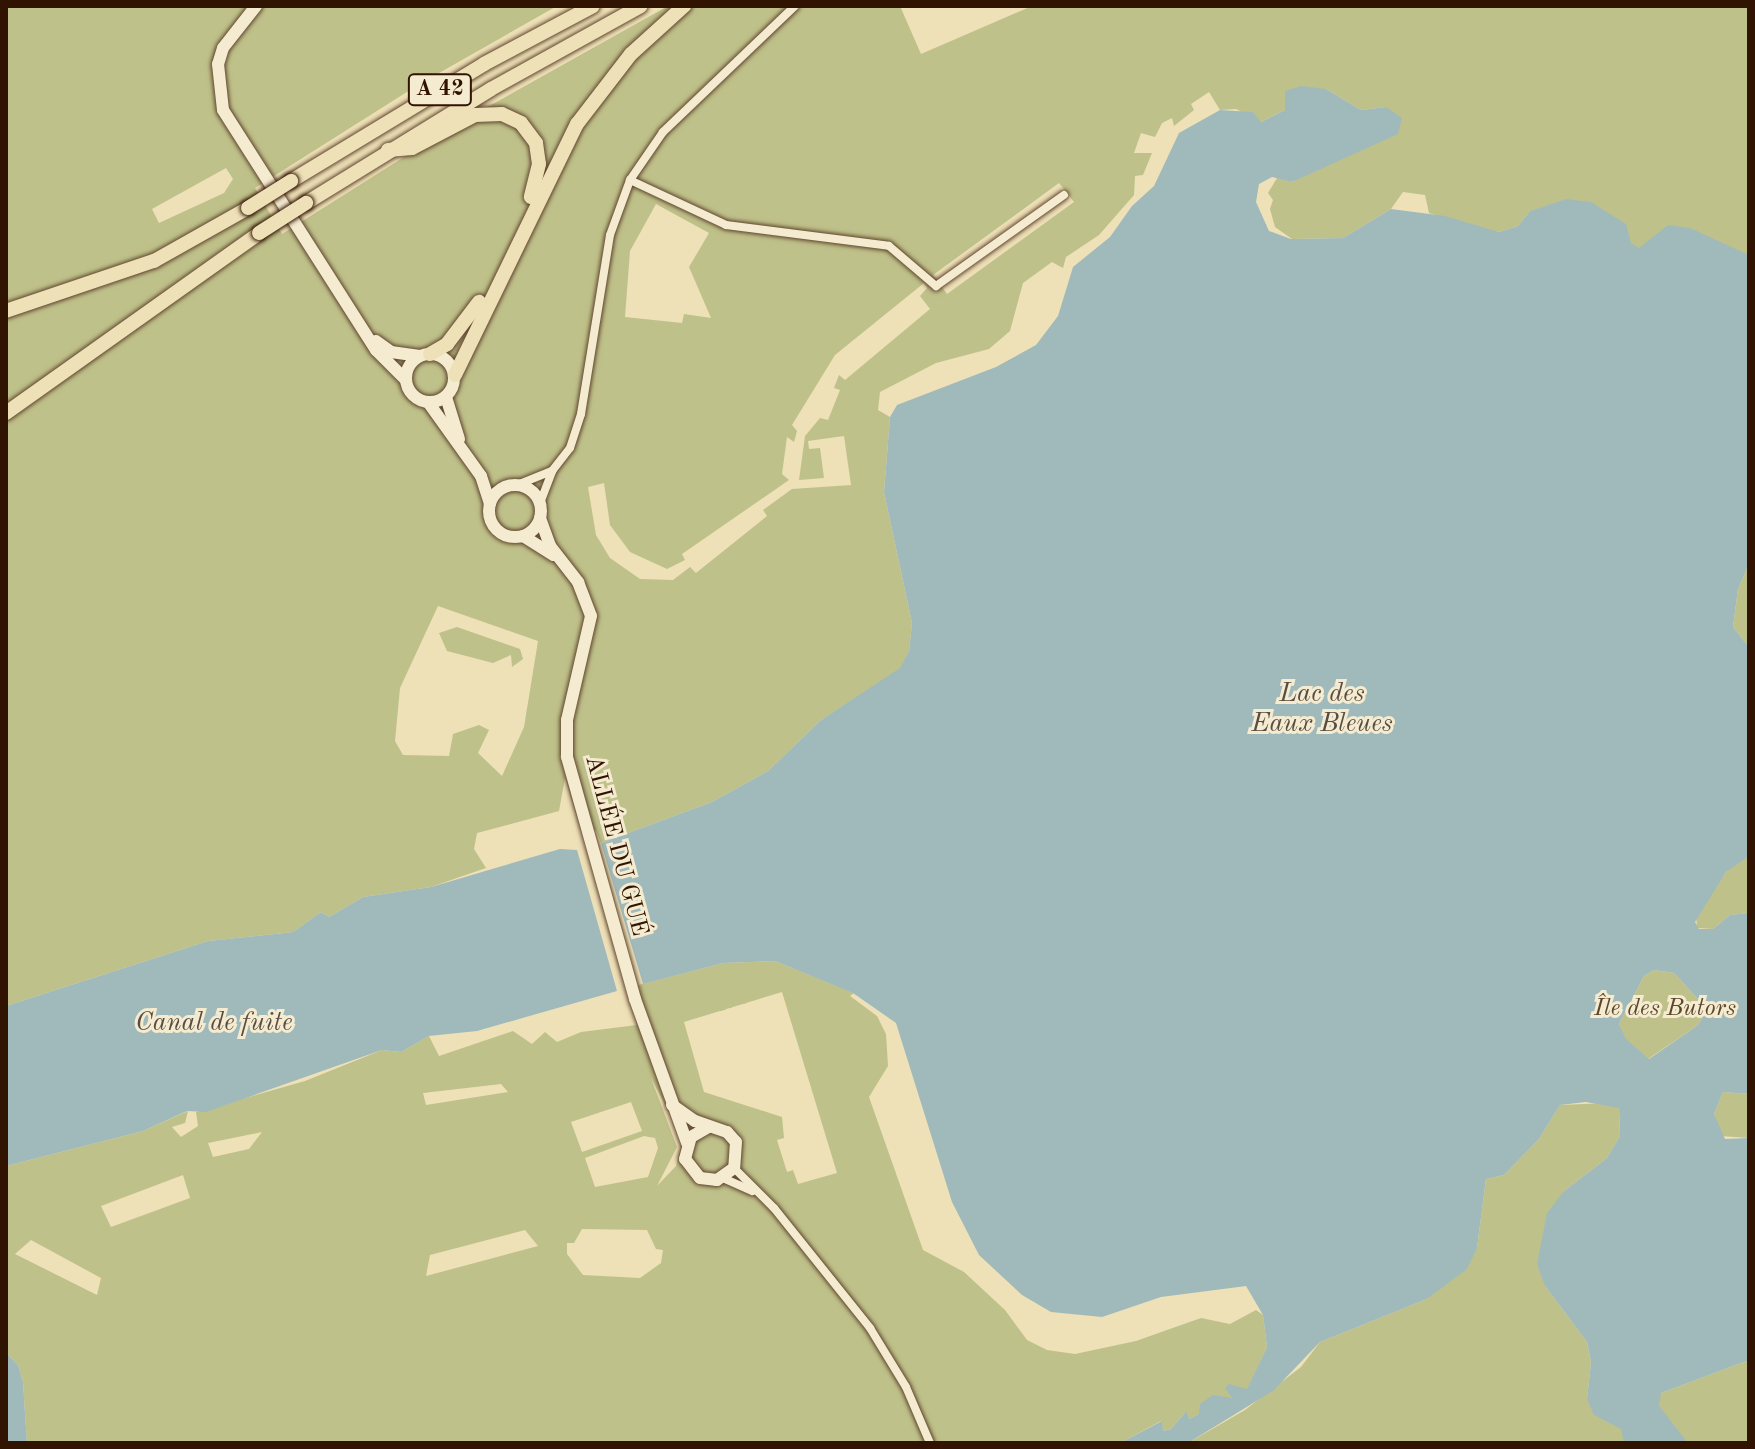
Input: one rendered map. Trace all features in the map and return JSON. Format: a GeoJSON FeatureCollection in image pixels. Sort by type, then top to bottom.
{"type":"FeatureCollection","features":[{"type":"Feature","properties":{"kind":"highway","name":"A 42"},"geometry":{"type":"LineString","coordinates":[[6,311],[116,277],[185,245],[484,64],[593,6]]}},
{"type":"Feature","properties":{"kind":"highway","name":"A 42"},"geometry":{"type":"LineString","coordinates":[[6,413],[259,233],[388,150],[641,6]]}},
{"type":"Feature","properties":{"kind":"highway"},"geometry":{"type":"LineString","coordinates":[[455,375],[577,124],[631,54],[684,6]]}},
{"type":"Feature","properties":{"kind":"highway"},"geometry":{"type":"LineString","coordinates":[[388,150],[412,148],[489,113],[521,123],[538,153],[533,193],[482,297],[447,344],[425,355]]}},
{"type":"Feature","properties":{"kind":"highway"},"geometry":{"type":"LineString","coordinates":[[6,301],[185,245]]}},
{"type":"Feature","properties":{"kind":"street"},"geometry":{"type":"LineString","coordinates":[[256,6],[223,48],[217,81],[223,110],[364,332],[406,380],[412,394],[428,402],[481,476],[490,504],[489,518],[499,532],[523,536],[540,518],[540,503],[552,471],[570,448],[581,414],[610,235],[630,180],[663,132],[795,6]]}},
{"type":"Feature","properties":{"kind":"street"},"geometry":{"type":"LineString","coordinates":[[630,180],[726,225],[889,246],[936,286],[1064,195]]}},
{"type":"Feature","properties":{"kind":"street"},"geometry":{"type":"LineString","coordinates":[[364,332],[391,352],[447,360],[455,375],[446,397],[455,434],[487,477],[531,491],[540,503]]}},
{"type":"Feature","properties":{"kind":"street"},"geometry":{"type":"LineString","coordinates":[[406,380],[409,366],[425,355]]}},
{"type":"Feature","properties":{"kind":"street"},"geometry":{"type":"LineString","coordinates":[[428,402],[446,397]]}},
{"type":"Feature","properties":{"kind":"street"},"geometry":{"type":"LineString","coordinates":[[490,504],[513,486],[552,471]]}},
{"type":"Feature","properties":{"kind":"street","name":"ALLÉE DU GUÉ"},"geometry":{"type":"LineString","coordinates":[[540,518],[556,556],[578,582],[591,616],[567,720],[567,757],[635,999],[687,1143]]}},
{"type":"Feature","properties":{"kind":"street","name":"ALLÉE DU GUÉ"},"geometry":{"type":"LineString","coordinates":[[523,536],[556,556]]}},
{"type":"Feature","properties":{"kind":"street"},"geometry":{"type":"LineString","coordinates":[[672,1105],[708,1127],[722,1129],[736,1142],[734,1168],[723,1178],[711,1181],[695,1174],[685,1159],[687,1143],[708,1127]]}},
{"type":"Feature","properties":{"kind":"street"},"geometry":{"type":"LineString","coordinates":[[734,1168],[774,1208],[870,1328],[906,1387],[930,1443]]}},
{"type":"Feature","properties":{"kind":"street"},"geometry":{"type":"LineString","coordinates":[[723,1178],[755,1192]]}},
{"type":"Feature","properties":{"kind":"green space"},"geometry":{"type":"Polygon","coordinates":[[[6,6],[557,6],[418,85],[255,188],[282,234],[450,128],[668,6],[900,6],[921,54],[1032,6],[1749,6],[1749,255],[1639,249],[1530,211],[1518,226],[1499,232],[1476,228],[1429,213],[1425,195],[1403,192],[1391,209],[1343,238],[1292,239],[1275,227],[1270,209],[1273,200],[1268,193],[1277,178],[1293,182],[1386,107],[1361,110],[1326,89],[1289,97],[1285,110],[1261,122],[1236,109],[1220,110],[1209,92],[1191,104],[1194,110],[1174,126],[1172,118],[1162,123],[1155,137],[1141,133],[1134,153],[1152,153],[1143,175],[1135,176],[1134,195],[1099,235],[1066,257],[1063,268],[1052,262],[1023,283],[1010,331],[989,349],[936,363],[880,392],[878,410],[890,417],[884,492],[912,623],[909,651],[900,669],[821,720],[768,771],[712,802],[601,843],[596,830],[582,834],[565,778],[559,811],[477,833],[474,849],[486,868],[431,887],[363,897],[329,917],[321,912],[293,932],[208,941],[6,1006],[6,6]],[[226,168],[152,209],[159,223],[224,193],[233,179],[226,168]],[[1059,183],[933,275],[947,294],[1074,202],[1059,183]],[[656,204],[630,251],[625,317],[682,323],[684,314],[711,318],[689,267],[709,233],[656,204]],[[924,283],[835,355],[792,425],[797,431],[794,442],[787,437],[782,474],[789,480],[682,554],[685,560],[667,569],[630,552],[610,525],[604,483],[588,487],[596,535],[610,558],[640,579],[673,580],[690,567],[696,573],[767,516],[763,510],[792,489],[851,485],[844,436],[808,441],[809,449],[820,448],[824,478],[799,480],[805,436],[820,418],[828,420],[840,390],[834,388],[839,375],[845,380],[930,309],[920,296],[927,288],[924,283]],[[438,606],[400,688],[395,741],[403,755],[449,756],[453,734],[479,725],[489,730],[478,753],[502,776],[524,727],[538,641],[438,606]]]}},
{"type":"Feature","properties":{"kind":"green space"},"geometry":{"type":"Polygon","coordinates":[[[1749,564],[1749,647],[1733,627],[1738,589],[1749,564]]]}},
{"type":"Feature","properties":{"kind":"green space"},"geometry":{"type":"Polygon","coordinates":[[[457,627],[520,649],[523,659],[512,667],[511,655],[493,663],[447,651],[439,633],[457,627]]]}},
{"type":"Feature","properties":{"kind":"green space"},"geometry":{"type":"Polygon","coordinates":[[[1749,856],[1749,913],[1730,915],[1713,929],[1697,928],[1696,914],[1706,899],[1733,863],[1749,856]]]}},
{"type":"Feature","properties":{"kind":"green space"},"geometry":{"type":"Polygon","coordinates":[[[775,961],[854,993],[850,996],[877,1016],[886,1034],[888,1066],[869,1097],[923,1250],[964,1272],[1005,1310],[1027,1340],[1047,1350],[1075,1354],[1136,1341],[1201,1318],[1230,1324],[1256,1310],[1263,1315],[1267,1347],[1247,1390],[1189,1419],[1185,1412],[1171,1429],[1163,1431],[1161,1421],[1120,1443],[27,1443],[23,1382],[18,1365],[6,1353],[6,1166],[143,1131],[188,1111],[185,1123],[172,1127],[181,1137],[198,1126],[196,1112],[305,1081],[382,1050],[401,1052],[429,1036],[439,1056],[513,1031],[532,1044],[545,1032],[557,1042],[581,1032],[637,1025],[627,988],[723,963],[775,961]],[[782,992],[684,1022],[704,1092],[782,1117],[784,1138],[777,1140],[787,1172],[793,1170],[798,1184],[837,1173],[782,992]],[[651,1078],[677,1147],[657,1186],[676,1166],[681,1146],[679,1132],[651,1078]],[[501,1084],[423,1093],[426,1105],[508,1092],[501,1084]],[[631,1102],[571,1122],[582,1152],[642,1131],[631,1102]],[[262,1132],[208,1143],[213,1157],[249,1149],[262,1132]],[[644,1136],[585,1158],[595,1187],[648,1177],[658,1148],[655,1138],[644,1136]],[[183,1175],[101,1206],[111,1227],[190,1198],[183,1175]],[[582,1229],[574,1243],[567,1243],[567,1254],[583,1275],[640,1278],[661,1263],[663,1250],[656,1249],[647,1230],[582,1229]],[[525,1230],[430,1255],[426,1276],[538,1246],[525,1230]],[[31,1240],[15,1254],[97,1295],[101,1278],[31,1240]]]}},
{"type":"Feature","properties":{"kind":"green space","name":"Île des Butors"},"geometry":{"type":"Polygon","coordinates":[[[1654,970],[1674,973],[1707,1009],[1698,1025],[1648,1059],[1625,1039],[1619,1024],[1644,976],[1654,970]]]}},
{"type":"Feature","properties":{"kind":"green space"},"geometry":{"type":"Polygon","coordinates":[[[1723,1092],[1749,1094],[1749,1138],[1721,1136],[1714,1114],[1723,1092]]]}},
{"type":"Feature","properties":{"kind":"green space"},"geometry":{"type":"Polygon","coordinates":[[[1608,1103],[1619,1108],[1620,1136],[1607,1158],[1564,1191],[1545,1286],[1587,1342],[1591,1362],[1587,1399],[1661,1393],[1749,1360],[1749,1443],[1188,1443],[1245,1410],[1301,1367],[1320,1342],[1427,1299],[1477,1248],[1486,1179],[1504,1175],[1539,1139],[1560,1105],[1608,1103]]]}},
{"type":"Feature","properties":{"kind":"water","name":"Lac des Eaux Bleues"},"geometry":{"type":"Polygon","coordinates":[[[1301,86],[1326,89],[1361,110],[1386,107],[1402,118],[1398,134],[1292,182],[1272,177],[1259,184],[1256,202],[1269,231],[1291,239],[1343,238],[1391,209],[1445,216],[1499,232],[1518,226],[1530,211],[1566,199],[1591,202],[1626,224],[1631,243],[1639,248],[1668,225],[1690,228],[1749,255],[1749,564],[1738,589],[1733,627],[1749,647],[1749,856],[1726,872],[1695,922],[1699,929],[1713,929],[1730,915],[1749,913],[1749,1094],[1723,1092],[1714,1114],[1725,1139],[1749,1138],[1749,1360],[1661,1393],[1659,1406],[1688,1443],[1624,1443],[1621,1429],[1594,1415],[1587,1399],[1591,1362],[1587,1342],[1545,1286],[1537,1264],[1547,1213],[1564,1191],[1607,1158],[1620,1136],[1619,1108],[1586,1102],[1560,1105],[1539,1139],[1504,1175],[1486,1179],[1477,1248],[1467,1269],[1427,1299],[1320,1342],[1273,1391],[1188,1443],[1120,1443],[1162,1421],[1163,1431],[1171,1429],[1186,1411],[1189,1419],[1199,1414],[1200,1404],[1213,1395],[1232,1398],[1225,1388],[1229,1384],[1247,1389],[1267,1347],[1263,1315],[1246,1286],[1161,1297],[1102,1317],[1051,1312],[1022,1295],[979,1255],[952,1202],[896,1023],[853,993],[775,961],[723,963],[643,984],[601,843],[712,802],[768,771],[821,720],[900,668],[909,651],[912,623],[884,492],[890,417],[897,405],[996,367],[1036,345],[1058,316],[1073,267],[1110,237],[1132,206],[1154,186],[1179,133],[1220,110],[1253,112],[1261,122],[1285,110],[1285,91],[1301,86]],[[1654,970],[1644,976],[1619,1024],[1626,1039],[1649,1059],[1698,1025],[1707,1009],[1674,973],[1654,970]]]}},
{"type":"Feature","properties":{"kind":"water","name":"Canal de fuite"},"geometry":{"type":"Polygon","coordinates":[[[560,849],[577,850],[617,991],[477,1031],[429,1036],[401,1052],[382,1050],[206,1112],[187,1111],[143,1131],[6,1166],[6,1006],[208,941],[293,932],[321,912],[329,917],[363,897],[431,887],[560,849]]]}},
{"type":"Feature","properties":{"kind":"water"},"geometry":{"type":"Polygon","coordinates":[[[6,1353],[18,1365],[23,1382],[27,1443],[6,1443],[6,1353]]]}}]}
